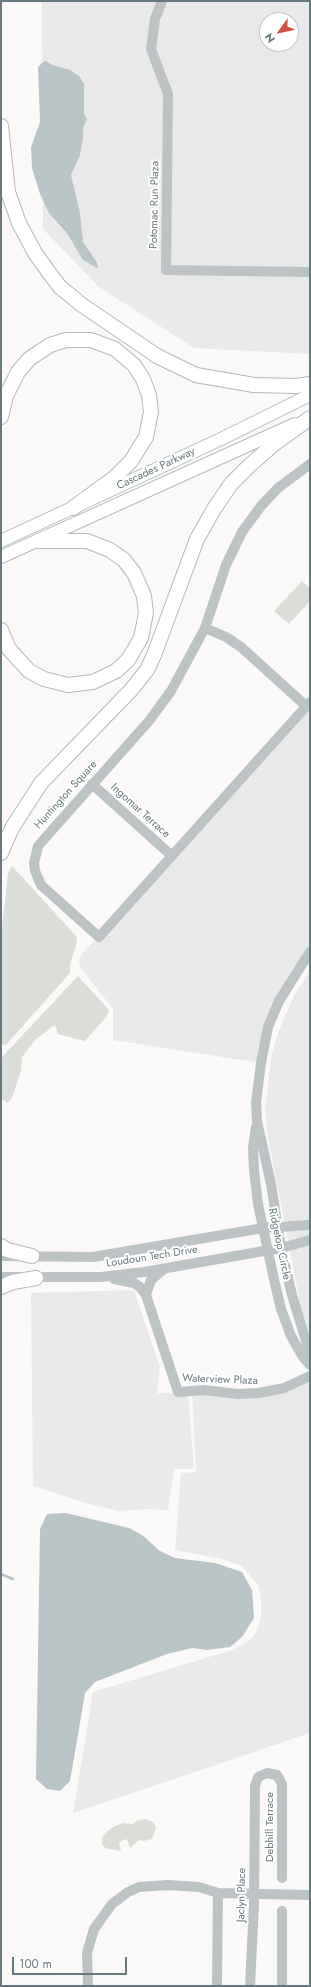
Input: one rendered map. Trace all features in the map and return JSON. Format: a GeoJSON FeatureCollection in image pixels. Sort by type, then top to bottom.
{"type":"FeatureCollection","features":[{"type":"Feature","properties":{"kind":"highway"},"geometry":{"type":"LineString","coordinates":[[1,126],[8,192],[19,224],[35,253],[60,287],[82,305],[157,356],[196,374],[254,386],[290,386],[310,384]]}},
{"type":"Feature","properties":{"kind":"highway"},"geometry":{"type":"LineString","coordinates":[[1,416],[6,396],[18,372],[29,359],[50,345],[66,340],[91,340],[115,349],[134,365],[143,379],[150,403],[150,420],[146,437],[138,452],[114,478],[73,508]]}},
{"type":"Feature","properties":{"kind":"highway"},"geometry":{"type":"LineString","coordinates":[[1,853],[20,814],[41,783],[132,690],[147,670],[197,539],[214,508],[231,484],[274,444],[310,418]]}},
{"type":"Feature","properties":{"kind":"highway"},"geometry":{"type":"LineString","coordinates":[[1,630],[9,650],[29,671],[48,681],[68,685],[93,682],[116,671],[134,653],[141,638],[146,613],[144,596],[134,573],[124,560],[110,550],[87,541],[38,541]]}},
{"type":"Feature","properties":{"kind":"highway"},"geometry":{"type":"LineString","coordinates":[[1,1246],[7,1250],[32,1256]]}},
{"type":"Feature","properties":{"kind":"highway"},"geometry":{"type":"LineString","coordinates":[[1,1287],[13,1282],[36,1278]]}},
{"type":"Feature","properties":{"kind":"main road","name":"Cascades Parkway"},"geometry":{"type":"LineString","coordinates":[[2,541],[310,395]]}},
{"type":"Feature","properties":{"kind":"main road","name":"Cascades Parkway"},"geometry":{"type":"LineString","coordinates":[[2,556],[310,418]]}},
{"type":"Feature","properties":{"kind":"street","name":"Potomac Run Plaza"},"geometry":{"type":"LineString","coordinates":[[162,1],[155,19],[151,49],[168,94],[166,270],[310,272]]}},
{"type":"Feature","properties":{"kind":"street","name":"Huntington Square"},"geometry":{"type":"LineString","coordinates":[[308,704],[99,937],[42,885],[35,871],[34,863],[38,846],[44,837],[163,702],[182,674],[205,628],[226,566],[242,532],[261,506],[278,488],[310,464]]}},
{"type":"Feature","properties":{"kind":"street"},"geometry":{"type":"LineString","coordinates":[[205,628],[226,637],[241,647],[308,704]]}},
{"type":"Feature","properties":{"kind":"street","name":"Ingomar Terrace"},"geometry":{"type":"LineString","coordinates":[[92,784],[172,856]]}},
{"type":"Feature","properties":{"kind":"street","name":"Ridgetop Circle"},"geometry":{"type":"LineString","coordinates":[[310,952],[279,1001],[266,1034],[257,1087],[257,1121],[252,1148],[263,1228],[281,1309],[291,1336],[303,1357],[310,1365]]}},
{"type":"Feature","properties":{"kind":"street","name":"Ridgetop Circle"},"geometry":{"type":"LineString","coordinates":[[257,1121],[281,1248],[292,1295],[310,1354]]}},
{"type":"Feature","properties":{"kind":"street","name":"Loudoun Tech Drive"},"geometry":{"type":"LineString","coordinates":[[1,1256],[93,1257],[263,1228],[310,1225]]}},
{"type":"Feature","properties":{"kind":"street","name":"Loudoun Tech Drive"},"geometry":{"type":"LineString","coordinates":[[1,1277],[101,1277],[165,1268],[281,1248],[310,1240]]}},
{"type":"Feature","properties":{"kind":"street"},"geometry":{"type":"LineString","coordinates":[[146,1295],[151,1280],[165,1268]]}},
{"type":"Feature","properties":{"kind":"street"},"geometry":{"type":"LineString","coordinates":[[101,1277],[134,1283],[140,1287],[146,1295]]}},
{"type":"Feature","properties":{"kind":"street","name":"Waterview Plaza"},"geometry":{"type":"LineString","coordinates":[[146,1295],[178,1392],[204,1390],[238,1394],[260,1393],[284,1388],[310,1376]]}},
{"type":"Feature","properties":{"kind":"street","name":"Debhill Terrace"},"geometry":{"type":"LineString","coordinates":[[254,1826],[256,1782],[262,1774],[272,1773],[277,1775],[282,1784],[282,1878]]}},
{"type":"Feature","properties":{"kind":"street","name":"Jaclyn Place"},"geometry":{"type":"LineString","coordinates":[[250,1986],[254,1894],[254,1826]]}},
{"type":"Feature","properties":{"kind":"street"},"geometry":{"type":"LineString","coordinates":[[88,1986],[88,1953],[91,1936],[102,1915],[118,1899],[139,1887],[156,1885],[192,1886],[218,1893],[310,1895]]}},
{"type":"Feature","properties":{"kind":"street"},"geometry":{"type":"LineString","coordinates":[[217,1986],[218,1893]]}},
{"type":"Feature","properties":{"kind":"street"},"geometry":{"type":"LineString","coordinates":[[282,1912],[282,1986]]}},
{"type":"Feature","properties":{"kind":"street","name":"Jaclyn Place"},"geometry":{"type":"LineString","coordinates":[[252,1965],[254,1986]]}},
{"type":"Feature","properties":{"kind":"shaded area"},"geometry":{"type":"Polygon","coordinates":[[[42,1],[310,1],[310,354],[194,348],[99,287],[43,229],[42,1]]]}},
{"type":"Feature","properties":{"kind":"shaded area"},"geometry":{"type":"Polygon","coordinates":[[[46,61],[52,65],[70,70],[79,76],[84,84],[84,114],[87,119],[83,128],[80,155],[71,175],[80,213],[83,242],[96,261],[98,266],[97,268],[83,260],[67,233],[49,213],[40,194],[32,168],[31,147],[40,122],[38,67],[46,61]]]}},
{"type":"Feature","properties":{"kind":"shaded area"},"geometry":{"type":"Polygon","coordinates":[[[302,581],[310,588],[310,601],[289,624],[274,611],[302,581]]]}},
{"type":"Feature","properties":{"kind":"shaded area"},"geometry":{"type":"Polygon","coordinates":[[[310,702],[310,952],[279,1001],[261,1063],[113,1040],[113,1009],[81,968],[79,961],[81,955],[310,702]]]}},
{"type":"Feature","properties":{"kind":"shaded area"},"geometry":{"type":"Polygon","coordinates":[[[12,866],[76,936],[77,942],[70,964],[70,973],[5,1046],[1,1043],[2,928],[8,873],[12,866]]]}},
{"type":"Feature","properties":{"kind":"shaded area"},"geometry":{"type":"Polygon","coordinates":[[[310,971],[310,1333],[301,1309],[268,1137],[265,1110],[272,1053],[279,1030],[295,994],[310,971]]]}},
{"type":"Feature","properties":{"kind":"shaded area"},"geometry":{"type":"Polygon","coordinates":[[[78,976],[109,1012],[85,1041],[58,1034],[55,1025],[36,1039],[22,1057],[21,1071],[11,1100],[7,1103],[1,1098],[2,1057],[78,976]]]}},
{"type":"Feature","properties":{"kind":"shaded area"},"geometry":{"type":"Polygon","coordinates":[[[134,1290],[160,1367],[157,1393],[188,1393],[194,1469],[174,1469],[168,1510],[150,1509],[118,1511],[86,1503],[33,1486],[31,1293],[134,1290]]]}},
{"type":"Feature","properties":{"kind":"shaded area"},"geometry":{"type":"Polygon","coordinates":[[[310,1376],[310,1733],[73,1813],[93,1692],[232,1650],[250,1640],[255,1634],[259,1625],[261,1615],[261,1597],[258,1585],[242,1566],[223,1559],[175,1550],[181,1473],[196,1472],[192,1390],[249,1394],[310,1376]]]}},
{"type":"Feature","properties":{"kind":"shaded area"},"geometry":{"type":"Polygon","coordinates":[[[66,1513],[129,1528],[142,1535],[160,1551],[175,1558],[215,1563],[242,1572],[252,1590],[254,1618],[242,1637],[230,1647],[207,1650],[192,1648],[167,1654],[95,1682],[85,1693],[70,1781],[60,1791],[47,1789],[36,1779],[40,1529],[47,1514],[66,1513]]]}},
{"type":"Feature","properties":{"kind":"shaded area"},"geometry":{"type":"Polygon","coordinates":[[[145,1819],[153,1822],[156,1828],[152,1839],[144,1841],[139,1840],[130,1848],[127,1839],[119,1842],[121,1851],[107,1849],[102,1845],[102,1837],[110,1829],[124,1823],[133,1824],[138,1820],[145,1819]]]}},
{"type":"Feature","properties":{"kind":"waterway"},"geometry":{"type":"LineString","coordinates":[[1,1574],[13,1579]]}}]}
